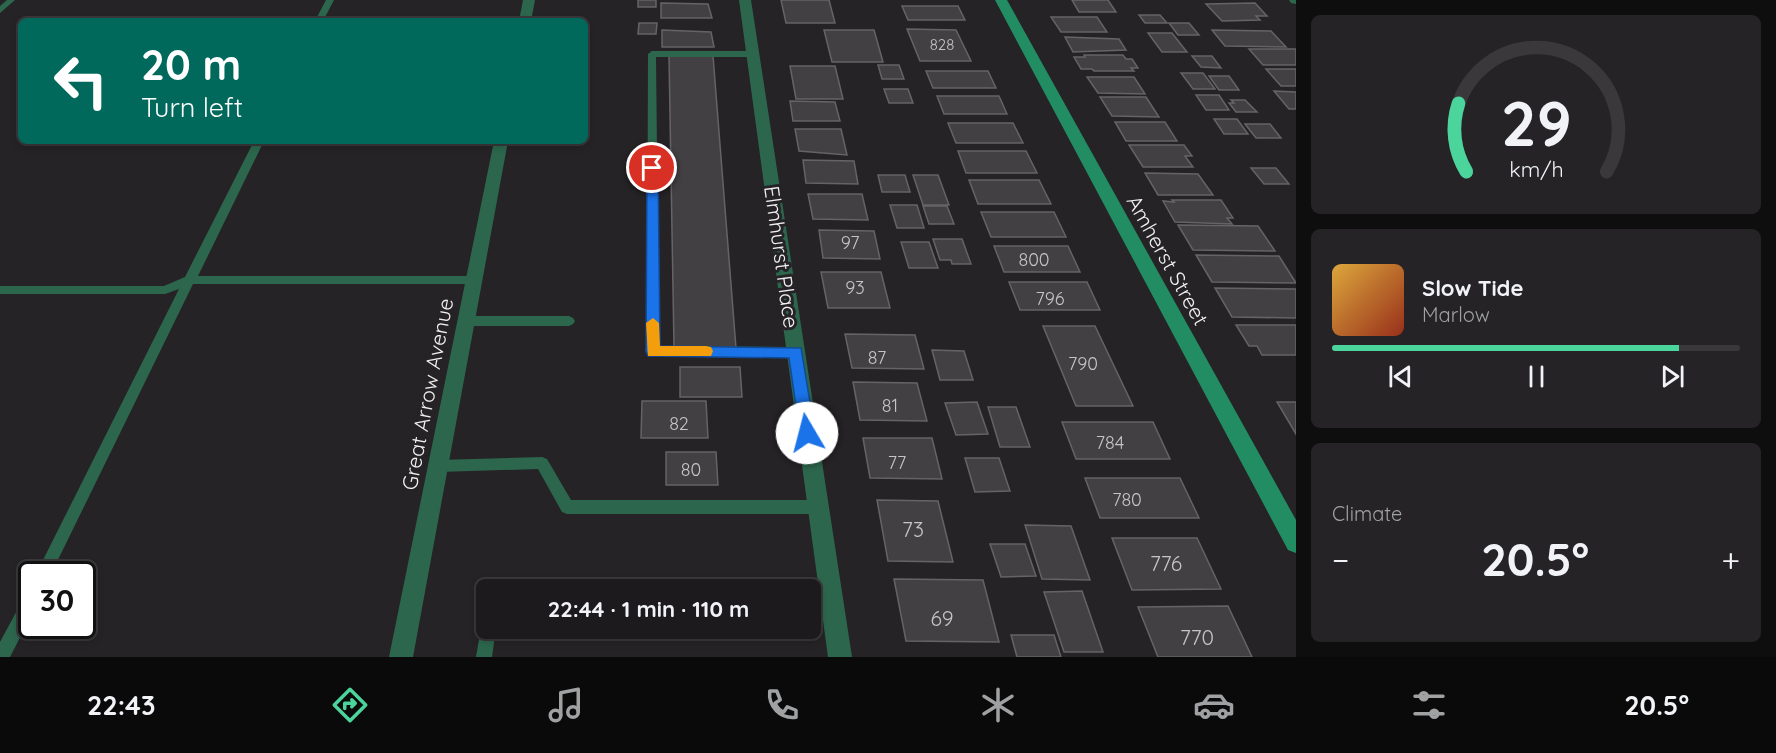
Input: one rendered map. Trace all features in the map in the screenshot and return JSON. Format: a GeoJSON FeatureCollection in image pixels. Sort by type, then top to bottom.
{"type":"FeatureCollection","features":[{"type":"Feature","properties":{"kind":"street"},"geometry":{"type":"LineString","coordinates":[[526,18],[529,0]]}},
{"type":"Feature","properties":{"kind":"street","name":"Elmhurst Place"},"geometry":{"type":"LineString","coordinates":[[745,0],[840,657]]}},
{"type":"Feature","properties":{"kind":"street","name":"Amherst Street"},"geometry":{"type":"LineString","coordinates":[[1001,0],[1296,542]]}},
{"type":"Feature","properties":{"kind":"street","name":"Great Arrow Avenue"},"geometry":{"type":"LineString","coordinates":[[401,657],[500,144]]}},
{"type":"Feature","properties":{"kind":"lane"},"geometry":{"type":"LineString","coordinates":[[0,11],[12,0]]}},
{"type":"Feature","properties":{"kind":"lane"},"geometry":{"type":"LineString","coordinates":[[321,18],[330,0]]}},
{"type":"Feature","properties":{"kind":"lane"},"geometry":{"type":"LineString","coordinates":[[753,54],[652,54],[653,351],[796,352]]}},
{"type":"Feature","properties":{"kind":"lane"},"geometry":{"type":"LineString","coordinates":[[50,561],[258,144]]}},
{"type":"Feature","properties":{"kind":"lane"},"geometry":{"type":"LineString","coordinates":[[0,290],[165,290],[190,280],[474,280]]}},
{"type":"Feature","properties":{"kind":"lane"},"geometry":{"type":"LineString","coordinates":[[466,321],[569,321]]}},
{"type":"Feature","properties":{"kind":"lane"},"geometry":{"type":"LineString","coordinates":[[438,466],[542,463],[567,507],[818,507]]}},
{"type":"Feature","properties":{"kind":"lane"},"geometry":{"type":"LineString","coordinates":[[2,657],[18,625]]}},
{"type":"Feature","properties":{"kind":"lane"},"geometry":{"type":"LineString","coordinates":[[484,657],[486,639]]}},
{"type":"Feature","properties":{"kind":"building"},"geometry":{"type":"Polygon","coordinates":[[[638,0],[656,0],[656,7],[638,7],[638,0]]]}},
{"type":"Feature","properties":{"kind":"building"},"geometry":{"type":"Polygon","coordinates":[[[781,0],[829,0],[835,23],[786,23],[781,0]]]}},
{"type":"Feature","properties":{"kind":"building"},"geometry":{"type":"Polygon","coordinates":[[[1072,0],[1108,0],[1116,12],[1079,12],[1072,0]]]}},
{"type":"Feature","properties":{"kind":"building"},"geometry":{"type":"Polygon","coordinates":[[[661,3],[708,4],[712,18],[661,18],[661,3]]]}},
{"type":"Feature","properties":{"kind":"building"},"geometry":{"type":"Polygon","coordinates":[[[1255,3],[1267,16],[1256,16],[1260,20],[1222,21],[1206,4],[1255,3]]]}},
{"type":"Feature","properties":{"kind":"building"},"geometry":{"type":"Polygon","coordinates":[[[902,6],[958,6],[965,20],[908,20],[902,6]]]}},
{"type":"Feature","properties":{"kind":"building"},"geometry":{"type":"Polygon","coordinates":[[[1139,15],[1160,15],[1167,23],[1145,23],[1139,15]]]}},
{"type":"Feature","properties":{"kind":"building"},"geometry":{"type":"Polygon","coordinates":[[[1051,17],[1097,17],[1107,32],[1061,32],[1051,17]]]}},
{"type":"Feature","properties":{"kind":"building"},"geometry":{"type":"Polygon","coordinates":[[[639,23],[657,23],[656,34],[638,34],[639,23]]]}},
{"type":"Feature","properties":{"kind":"building"},"geometry":{"type":"Polygon","coordinates":[[[1169,23],[1189,23],[1199,35],[1178,35],[1169,23]]]}},
{"type":"Feature","properties":{"kind":"building"},"geometry":{"type":"Polygon","coordinates":[[[907,29],[956,30],[971,61],[920,61],[907,29]]]}},
{"type":"Feature","properties":{"kind":"building"},"geometry":{"type":"Polygon","coordinates":[[[662,30],[711,32],[714,47],[662,47],[662,30]]]}},
{"type":"Feature","properties":{"kind":"building"},"geometry":{"type":"Polygon","coordinates":[[[824,30],[874,30],[883,62],[832,62],[824,30]]]}},
{"type":"Feature","properties":{"kind":"building"},"geometry":{"type":"Polygon","coordinates":[[[1212,30],[1271,31],[1286,47],[1225,46],[1212,30]]]}},
{"type":"Feature","properties":{"kind":"building"},"geometry":{"type":"Polygon","coordinates":[[[1148,33],[1172,33],[1187,52],[1162,52],[1148,33]]]}},
{"type":"Feature","properties":{"kind":"building"},"geometry":{"type":"Polygon","coordinates":[[[1065,37],[1119,39],[1126,50],[1073,52],[1065,37]]]}},
{"type":"Feature","properties":{"kind":"building"},"geometry":{"type":"Polygon","coordinates":[[[1249,49],[1296,49],[1296,65],[1263,65],[1249,49]]]}},
{"type":"Feature","properties":{"kind":"building"},"geometry":{"type":"Polygon","coordinates":[[[1084,55],[1123,55],[1126,59],[1132,59],[1138,68],[1131,68],[1134,71],[1081,69],[1074,57],[1085,57],[1084,55]]]}},
{"type":"Feature","properties":{"kind":"building"},"geometry":{"type":"Polygon","coordinates":[[[669,56],[713,56],[736,348],[674,347],[669,56]]]}},
{"type":"Feature","properties":{"kind":"building"},"geometry":{"type":"Polygon","coordinates":[[[1192,56],[1212,56],[1221,68],[1201,67],[1192,56]]]}},
{"type":"Feature","properties":{"kind":"building"},"geometry":{"type":"Polygon","coordinates":[[[878,65],[899,65],[904,79],[882,79],[878,65]]]}},
{"type":"Feature","properties":{"kind":"building"},"geometry":{"type":"Polygon","coordinates":[[[790,66],[835,66],[843,99],[796,99],[790,66]]]}},
{"type":"Feature","properties":{"kind":"building"},"geometry":{"type":"Polygon","coordinates":[[[1266,69],[1296,69],[1296,86],[1281,86],[1266,69]]]}},
{"type":"Feature","properties":{"kind":"building"},"geometry":{"type":"Polygon","coordinates":[[[926,71],[988,71],[996,88],[933,88],[926,71]]]}},
{"type":"Feature","properties":{"kind":"building"},"geometry":{"type":"Polygon","coordinates":[[[1181,73],[1203,73],[1215,89],[1193,89],[1181,73]]]}},
{"type":"Feature","properties":{"kind":"building"},"geometry":{"type":"Polygon","coordinates":[[[1209,76],[1229,76],[1239,90],[1219,90],[1209,76]]]}},
{"type":"Feature","properties":{"kind":"building"},"geometry":{"type":"Polygon","coordinates":[[[1087,77],[1134,77],[1145,94],[1098,93],[1087,77]]]}},
{"type":"Feature","properties":{"kind":"building"},"geometry":{"type":"Polygon","coordinates":[[[884,89],[908,89],[913,103],[889,103],[884,89]]]}},
{"type":"Feature","properties":{"kind":"building"},"geometry":{"type":"Polygon","coordinates":[[[1274,91],[1296,92],[1296,109],[1289,109],[1274,91]]]}},
{"type":"Feature","properties":{"kind":"building"},"geometry":{"type":"Polygon","coordinates":[[[1196,95],[1219,95],[1229,110],[1206,110],[1196,95]]]}},
{"type":"Feature","properties":{"kind":"building"},"geometry":{"type":"Polygon","coordinates":[[[937,96],[999,96],[1007,114],[944,114],[937,96]]]}},
{"type":"Feature","properties":{"kind":"building"},"geometry":{"type":"Polygon","coordinates":[[[1100,97],[1146,97],[1159,117],[1112,116],[1100,97]]]}},
{"type":"Feature","properties":{"kind":"building"},"geometry":{"type":"Polygon","coordinates":[[[1231,100],[1245,100],[1257,112],[1236,112],[1229,103],[1234,103],[1231,100]]]}},
{"type":"Feature","properties":{"kind":"building"},"geometry":{"type":"Polygon","coordinates":[[[790,101],[835,102],[840,121],[793,121],[790,101]]]}},
{"type":"Feature","properties":{"kind":"building"},"geometry":{"type":"Polygon","coordinates":[[[1214,119],[1237,119],[1248,134],[1224,134],[1214,119]]]}},
{"type":"Feature","properties":{"kind":"building"},"geometry":{"type":"Polygon","coordinates":[[[1115,122],[1165,122],[1177,141],[1126,141],[1115,122]]]}},
{"type":"Feature","properties":{"kind":"building"},"geometry":{"type":"Polygon","coordinates":[[[948,123],[1013,123],[1023,143],[956,143],[948,123]]]}},
{"type":"Feature","properties":{"kind":"building"},"geometry":{"type":"Polygon","coordinates":[[[1245,124],[1270,124],[1281,138],[1256,138],[1245,124]]]}},
{"type":"Feature","properties":{"kind":"building"},"geometry":{"type":"Polygon","coordinates":[[[795,129],[841,129],[847,155],[799,151],[795,129]]]}},
{"type":"Feature","properties":{"kind":"building"},"geometry":{"type":"Polygon","coordinates":[[[1129,145],[1184,145],[1192,156],[1185,156],[1193,167],[1143,167],[1129,145]]]}},
{"type":"Feature","properties":{"kind":"building"},"geometry":{"type":"Polygon","coordinates":[[[958,151],[1026,151],[1037,173],[966,173],[958,151]]]}},
{"type":"Feature","properties":{"kind":"building"},"geometry":{"type":"Polygon","coordinates":[[[803,160],[854,161],[858,184],[806,183],[803,160]]]}},
{"type":"Feature","properties":{"kind":"building"},"geometry":{"type":"Polygon","coordinates":[[[1251,168],[1276,168],[1289,184],[1264,184],[1251,168]]]}},
{"type":"Feature","properties":{"kind":"building"},"geometry":{"type":"Polygon","coordinates":[[[1145,173],[1198,174],[1213,195],[1158,195],[1145,173]]]}},
{"type":"Feature","properties":{"kind":"building"},"geometry":{"type":"Polygon","coordinates":[[[878,175],[905,175],[910,192],[882,192],[878,175]]]}},
{"type":"Feature","properties":{"kind":"building"},"geometry":{"type":"Polygon","coordinates":[[[913,175],[938,175],[949,205],[923,205],[913,175]]]}},
{"type":"Feature","properties":{"kind":"building"},"geometry":{"type":"Polygon","coordinates":[[[969,180],[1039,180],[1051,204],[978,204],[969,180]]]}},
{"type":"Feature","properties":{"kind":"building"},"geometry":{"type":"Polygon","coordinates":[[[808,194],[862,194],[868,220],[813,219],[808,194]]]}},
{"type":"Feature","properties":{"kind":"building"},"geometry":{"type":"Polygon","coordinates":[[[1172,200],[1221,200],[1233,218],[1227,218],[1232,224],[1175,222],[1163,201],[1174,202],[1172,200]]]}},
{"type":"Feature","properties":{"kind":"building"},"geometry":{"type":"Polygon","coordinates":[[[890,205],[917,205],[924,228],[897,228],[890,205]]]}},
{"type":"Feature","properties":{"kind":"building"},"geometry":{"type":"Polygon","coordinates":[[[923,206],[947,206],[954,224],[929,224],[923,206]]]}},
{"type":"Feature","properties":{"kind":"building"},"geometry":{"type":"Polygon","coordinates":[[[981,212],[1054,212],[1066,237],[991,237],[981,212]]]}},
{"type":"Feature","properties":{"kind":"building"},"geometry":{"type":"Polygon","coordinates":[[[1178,225],[1258,226],[1275,251],[1193,250],[1178,225]]]}},
{"type":"Feature","properties":{"kind":"building"},"geometry":{"type":"Polygon","coordinates":[[[819,230],[874,231],[880,259],[823,258],[819,230]]]}},
{"type":"Feature","properties":{"kind":"building"},"geometry":{"type":"Polygon","coordinates":[[[933,239],[962,239],[971,264],[952,264],[951,260],[940,260],[933,239]]]}},
{"type":"Feature","properties":{"kind":"building"},"geometry":{"type":"Polygon","coordinates":[[[901,242],[929,242],[938,268],[909,268],[901,242]]]}},
{"type":"Feature","properties":{"kind":"building"},"geometry":{"type":"Polygon","coordinates":[[[994,246],[1068,246],[1080,272],[1004,272],[994,246]]]}},
{"type":"Feature","properties":{"kind":"building"},"geometry":{"type":"Polygon","coordinates":[[[1196,255],[1279,256],[1296,283],[1212,282],[1196,255]]]}},
{"type":"Feature","properties":{"kind":"building"},"geometry":{"type":"Polygon","coordinates":[[[821,272],[881,272],[890,308],[828,308],[821,272]]]}},
{"type":"Feature","properties":{"kind":"building"},"geometry":{"type":"Polygon","coordinates":[[[1009,282],[1087,282],[1100,310],[1020,310],[1009,282]]]}},
{"type":"Feature","properties":{"kind":"building"},"geometry":{"type":"Polygon","coordinates":[[[1215,288],[1296,289],[1296,318],[1232,317],[1215,288]]]}},
{"type":"Feature","properties":{"kind":"building"},"geometry":{"type":"Polygon","coordinates":[[[1236,325],[1296,325],[1296,355],[1262,355],[1257,346],[1249,346],[1236,325]]]}},
{"type":"Feature","properties":{"kind":"building"},"geometry":{"type":"Polygon","coordinates":[[[1043,326],[1095,326],[1133,406],[1076,406],[1043,326]]]}},
{"type":"Feature","properties":{"kind":"building"},"geometry":{"type":"Polygon","coordinates":[[[845,334],[915,335],[924,369],[852,368],[845,334]]]}},
{"type":"Feature","properties":{"kind":"building"},"geometry":{"type":"Polygon","coordinates":[[[932,350],[964,351],[973,380],[940,380],[932,350]]]}},
{"type":"Feature","properties":{"kind":"building"},"geometry":{"type":"Polygon","coordinates":[[[680,367],[740,367],[742,397],[680,397],[680,367]]]}},
{"type":"Feature","properties":{"kind":"building"},"geometry":{"type":"Polygon","coordinates":[[[853,382],[917,383],[927,421],[860,420],[853,382]]]}},
{"type":"Feature","properties":{"kind":"building"},"geometry":{"type":"Polygon","coordinates":[[[642,401],[706,401],[708,438],[641,438],[642,401]]]}},
{"type":"Feature","properties":{"kind":"building"},"geometry":{"type":"Polygon","coordinates":[[[977,402],[988,434],[956,435],[945,403],[977,402]]]}},
{"type":"Feature","properties":{"kind":"building"},"geometry":{"type":"Polygon","coordinates":[[[1277,402],[1296,402],[1296,434],[1277,402]]]}},
{"type":"Feature","properties":{"kind":"building"},"geometry":{"type":"Polygon","coordinates":[[[988,407],[1016,407],[1030,447],[1000,447],[988,407]]]}},
{"type":"Feature","properties":{"kind":"building"},"geometry":{"type":"Polygon","coordinates":[[[1062,422],[1153,422],[1170,459],[1076,459],[1062,422]]]}},
{"type":"Feature","properties":{"kind":"building"},"geometry":{"type":"Polygon","coordinates":[[[863,438],[932,438],[942,479],[870,478],[863,438]]]}},
{"type":"Feature","properties":{"kind":"building"},"geometry":{"type":"Polygon","coordinates":[[[666,452],[716,452],[718,485],[666,485],[666,452]]]}},
{"type":"Feature","properties":{"kind":"building"},"geometry":{"type":"Polygon","coordinates":[[[965,458],[999,458],[1010,491],[975,492],[965,458]]]}},
{"type":"Feature","properties":{"kind":"building"},"geometry":{"type":"Polygon","coordinates":[[[1085,478],[1180,478],[1199,518],[1100,518],[1085,478]]]}},
{"type":"Feature","properties":{"kind":"building"},"geometry":{"type":"Polygon","coordinates":[[[877,500],[938,501],[953,562],[888,561],[877,500]]]}},
{"type":"Feature","properties":{"kind":"building"},"geometry":{"type":"Polygon","coordinates":[[[1025,525],[1071,526],[1090,580],[1042,579],[1025,525]]]}},
{"type":"Feature","properties":{"kind":"building"},"geometry":{"type":"Polygon","coordinates":[[[1112,538],[1197,538],[1221,589],[1132,590],[1112,538]]]}},
{"type":"Feature","properties":{"kind":"building"},"geometry":{"type":"Polygon","coordinates":[[[990,544],[1025,544],[1036,576],[1001,577],[990,544]]]}},
{"type":"Feature","properties":{"kind":"building"},"geometry":{"type":"Polygon","coordinates":[[[894,579],[983,580],[999,642],[906,641],[894,579]]]}},
{"type":"Feature","properties":{"kind":"building"},"geometry":{"type":"Polygon","coordinates":[[[1082,591],[1103,652],[1064,652],[1044,592],[1082,591]]]}},
{"type":"Feature","properties":{"kind":"building"},"geometry":{"type":"Polygon","coordinates":[[[1228,606],[1252,657],[1158,657],[1138,607],[1228,606]]]}},
{"type":"Feature","properties":{"kind":"building"},"geometry":{"type":"Polygon","coordinates":[[[1011,635],[1054,635],[1061,657],[1017,657],[1011,635]]]}},
{"type":"Feature","properties":{"kind":"slow traffic"},"geometry":{"type":"LineString","coordinates":[[653,323],[653,351],[706,351]]}},
{"type":"Feature","properties":{"kind":"route"},"geometry":{"type":"LineString","coordinates":[[652,168],[653,351],[796,352],[807,433]]}}]}
